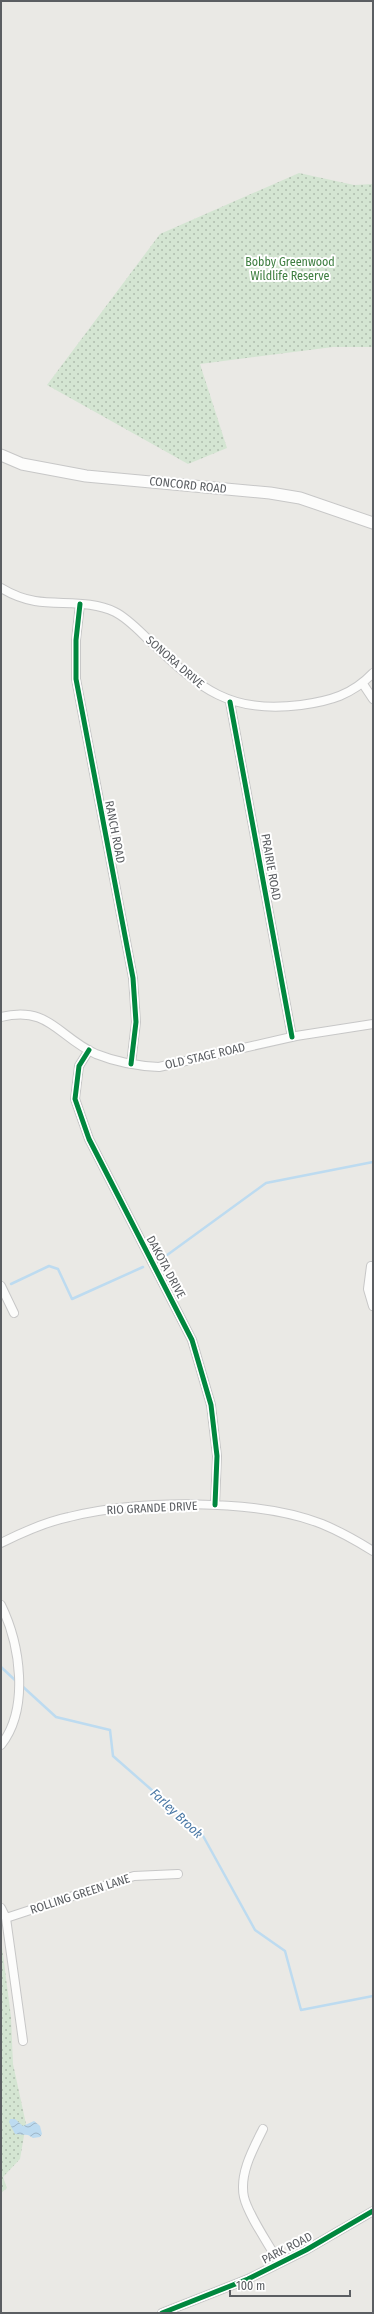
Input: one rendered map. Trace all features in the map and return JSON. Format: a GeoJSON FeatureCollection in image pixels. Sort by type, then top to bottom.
{"type":"FeatureCollection","features":[{"type":"Feature","properties":{"kind":"main road","name":"CONCORD ROAD"},"geometry":{"type":"LineString","coordinates":[[1,455],[35,467],[86,476],[270,493],[300,498],[373,523]]}},
{"type":"Feature","properties":{"kind":"street","name":"SONORA DRIVE"},"geometry":{"type":"LineString","coordinates":[[1,588],[34,601],[80,604],[107,609],[123,617],[191,679],[230,702],[266,707],[318,702],[342,696],[363,684],[373,673]]}},
{"type":"Feature","properties":{"kind":"street","name":"RANCH ROAD"},"geometry":{"type":"LineString","coordinates":[[80,604],[76,640],[76,679],[133,978],[136,1022],[131,1064]]}},
{"type":"Feature","properties":{"kind":"street"},"geometry":{"type":"LineString","coordinates":[[363,684],[373,699]]}},
{"type":"Feature","properties":{"kind":"street","name":"PRAIRIE ROAD"},"geometry":{"type":"LineString","coordinates":[[230,702],[292,1037]]}},
{"type":"Feature","properties":{"kind":"street","name":"OLD STAGE ROAD"},"geometry":{"type":"LineString","coordinates":[[1,1016],[18,1013],[36,1016],[89,1050],[131,1064],[159,1066],[292,1037],[373,1024]]}},
{"type":"Feature","properties":{"kind":"street","name":"DAKOTA DRIVE"},"geometry":{"type":"LineString","coordinates":[[89,1050],[79,1066],[75,1099],[88,1140],[192,1340],[204,1377],[212,1418],[216,1456],[215,1505]]}},
{"type":"Feature","properties":{"kind":"street"},"geometry":{"type":"LineString","coordinates":[[371,1266],[368,1289],[373,1306]]}},
{"type":"Feature","properties":{"kind":"street"},"geometry":{"type":"LineString","coordinates":[[1,1286],[14,1313]]}},
{"type":"Feature","properties":{"kind":"street","name":"RIO GRANDE DRIVE"},"geometry":{"type":"LineString","coordinates":[[1,1543],[28,1529],[68,1517],[100,1510],[131,1507],[215,1505],[233,1506],[285,1514],[322,1524],[373,1551]]}},
{"type":"Feature","properties":{"kind":"street"},"geometry":{"type":"LineString","coordinates":[[1,1605],[15,1641],[20,1670],[19,1692],[15,1712],[6,1738],[1,1745]]}},
{"type":"Feature","properties":{"kind":"street","name":"ROLLING GREEN LANE"},"geometry":{"type":"LineString","coordinates":[[6,1918],[134,1876],[178,1874]]}},
{"type":"Feature","properties":{"kind":"street"},"geometry":{"type":"LineString","coordinates":[[1,1908],[6,1918],[23,2041]]}},
{"type":"Feature","properties":{"kind":"street"},"geometry":{"type":"LineString","coordinates":[[263,2129],[246,2168],[243,2181],[244,2197],[279,2263]]}},
{"type":"Feature","properties":{"kind":"street","name":"PARK ROAD"},"geometry":{"type":"LineString","coordinates":[[162,2313],[248,2279],[373,2212]]}},
{"type":"Feature","properties":{"kind":"green space","name":"Bobby Greenwood Wildlife Reserve"},"geometry":{"type":"Polygon","coordinates":[[[299,173],[354,185],[373,184],[373,347],[333,347],[200,364],[227,448],[188,464],[47,385],[160,234],[299,173]]]}},
{"type":"Feature","properties":{"kind":"green space"},"geometry":{"type":"Polygon","coordinates":[[[1,1939],[11,2017],[13,2064],[26,2124],[20,2159],[3,2177],[7,2188],[1,2193],[1,1939]]]}},
{"type":"Feature","properties":{"kind":"water"},"geometry":{"type":"Polygon","coordinates":[[[10,2119],[15,2119],[23,2126],[34,2121],[40,2126],[42,2134],[40,2137],[33,2138],[28,2135],[15,2134],[9,2122],[10,2119]]]}},
{"type":"Feature","properties":{"kind":"waterway"},"geometry":{"type":"LineString","coordinates":[[163,1258],[266,1183],[373,1162]]}},
{"type":"Feature","properties":{"kind":"waterway"},"geometry":{"type":"LineString","coordinates":[[11,1284],[49,1266],[58,1269],[72,1299],[143,1267]]}},
{"type":"Feature","properties":{"kind":"waterway","name":"Farley Brook"},"geometry":{"type":"LineString","coordinates":[[1,1667],[16,1681]]}},
{"type":"Feature","properties":{"kind":"waterway","name":"Farley Brook"},"geometry":{"type":"LineString","coordinates":[[21,1685],[56,1717],[110,1730],[113,1756],[202,1834],[255,1930],[285,1951],[301,2010],[373,1996]]}},
{"type":"Feature","properties":{"kind":"cycle path"},"geometry":{"type":"LineString","coordinates":[[80,604],[76,640],[76,679],[133,978],[136,1022],[131,1064]]}},
{"type":"Feature","properties":{"kind":"cycle path"},"geometry":{"type":"LineString","coordinates":[[230,702],[292,1037]]}},
{"type":"Feature","properties":{"kind":"cycle path"},"geometry":{"type":"LineString","coordinates":[[89,1050],[79,1066],[75,1099],[89,1139],[192,1340],[211,1405],[217,1456],[215,1505]]}},
{"type":"Feature","properties":{"kind":"cycle path"},"geometry":{"type":"LineString","coordinates":[[162,2313],[248,2279],[306,2250],[373,2211]]}}]}
